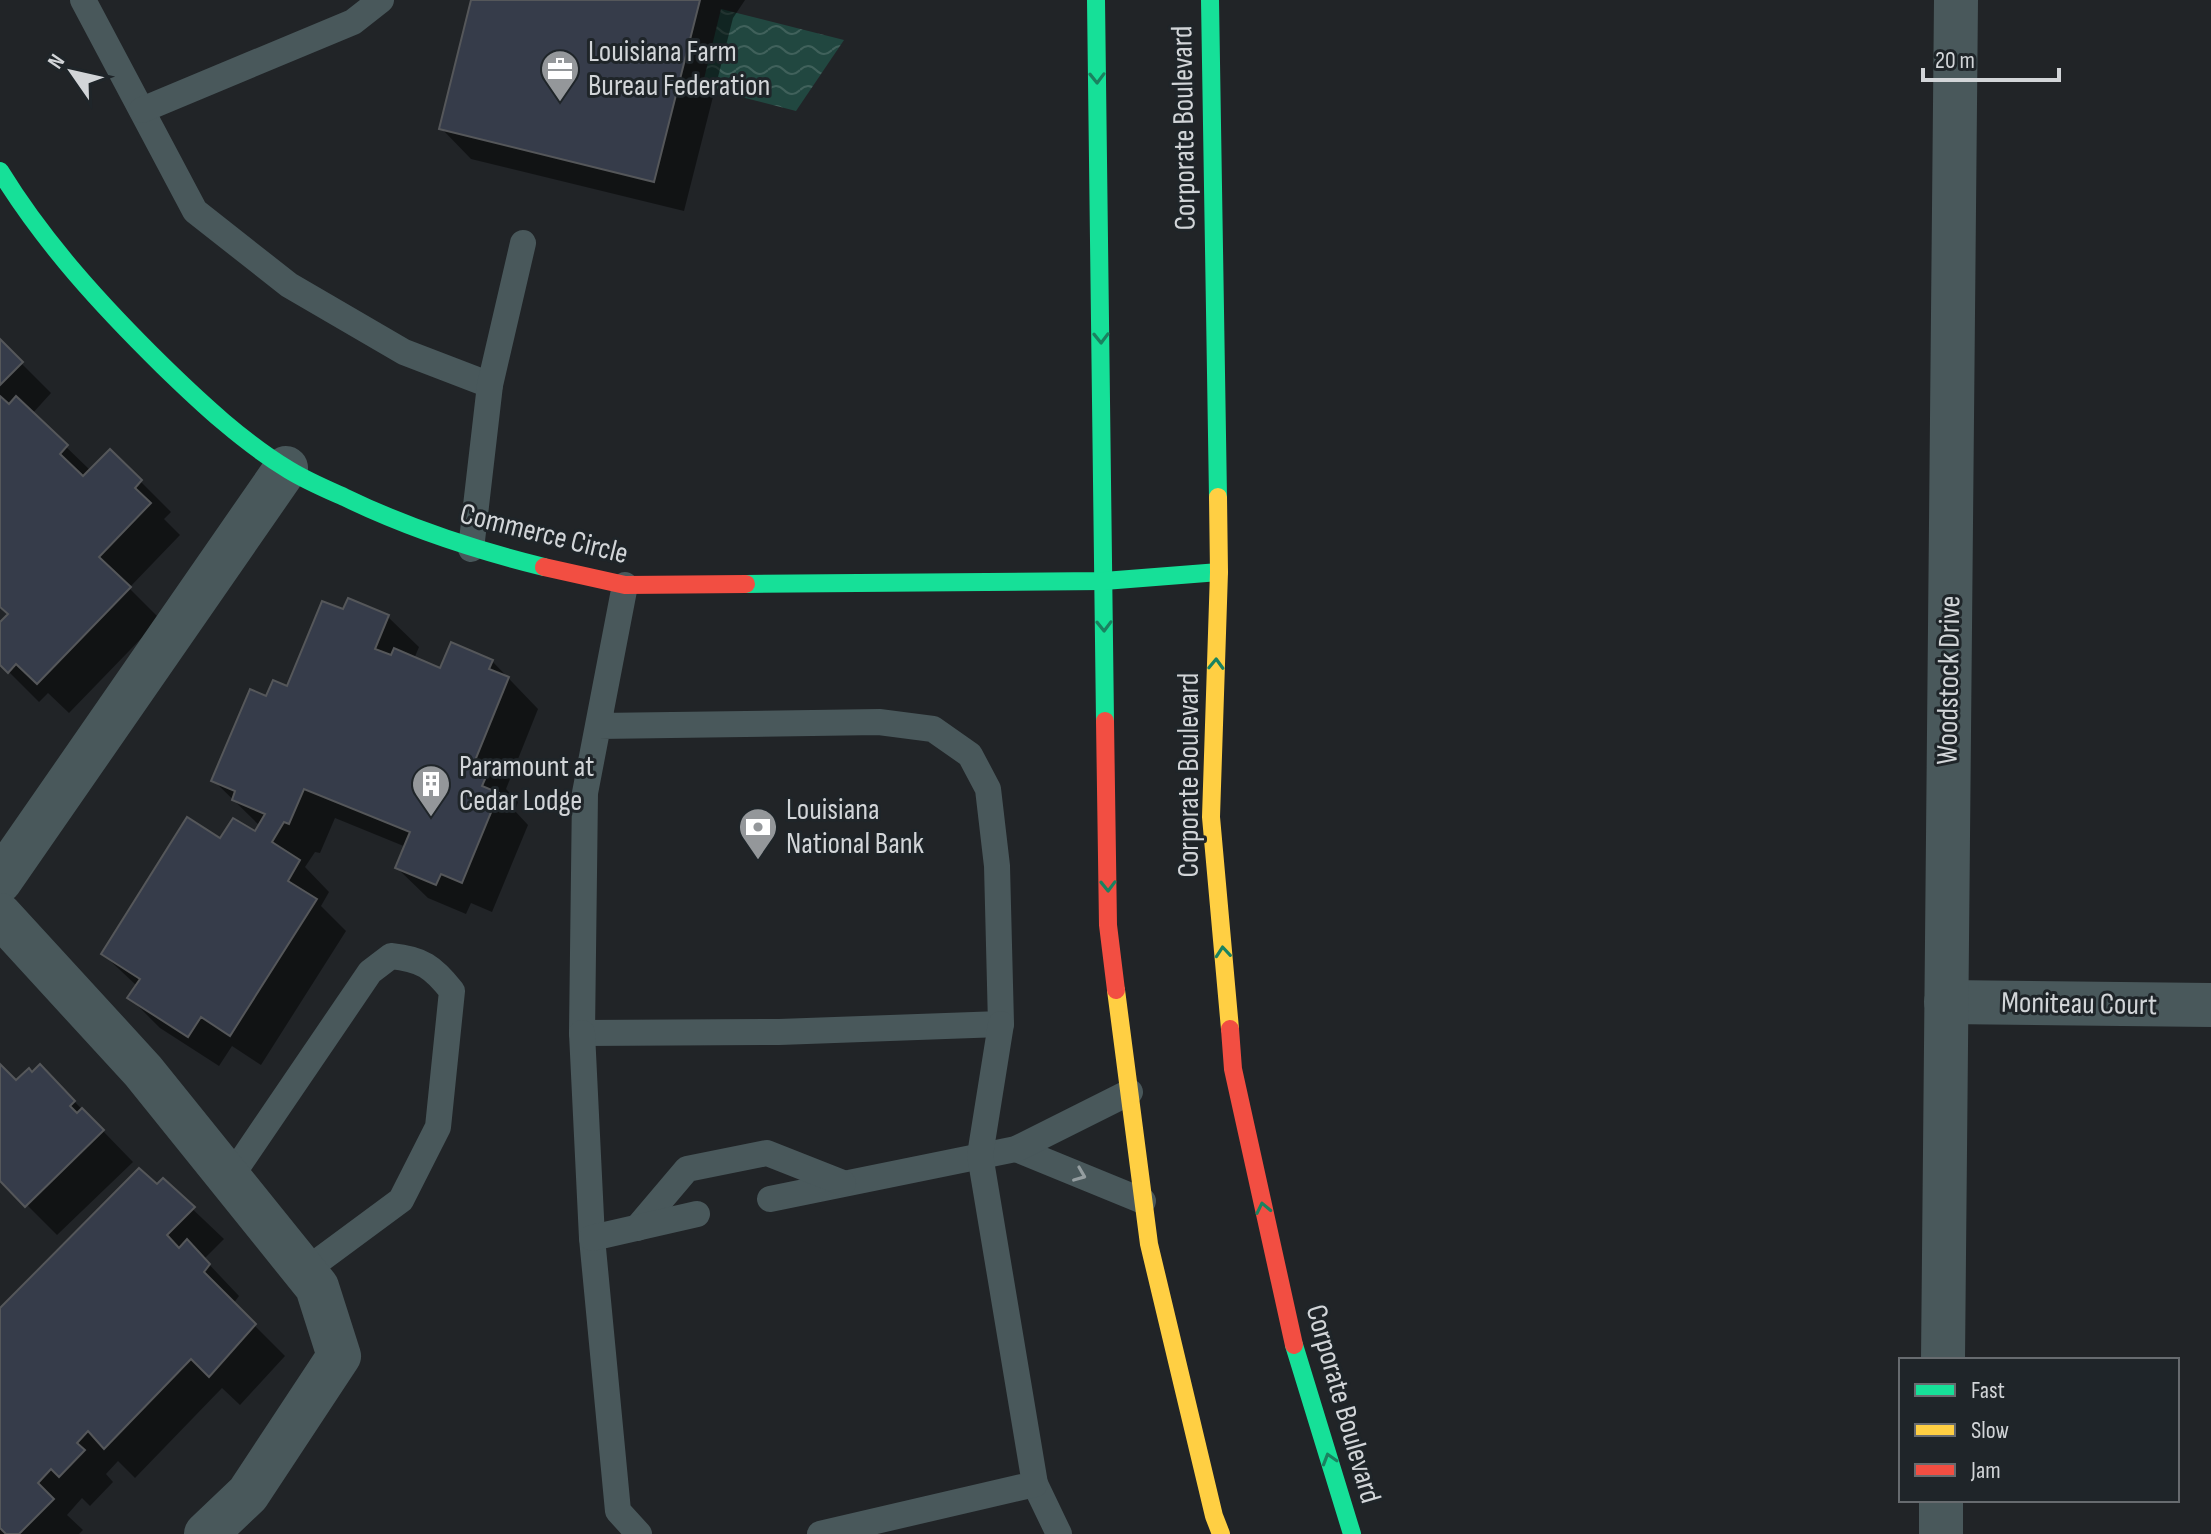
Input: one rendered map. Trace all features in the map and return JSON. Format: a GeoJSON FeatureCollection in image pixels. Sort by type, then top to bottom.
{"type":"FeatureCollection","features":[{"type":"Feature","properties":{"kind":"street"},"geometry":{"type":"LineString","coordinates":[[1096,0],[1108,925],[1149,1244],[1214,1516],[1221,1534]]}},
{"type":"Feature","properties":{"kind":"street","name":"Corporate Boulevard"},"geometry":{"type":"LineString","coordinates":[[1210,0],[1219,572],[1211,817],[1233,1069],[1287,1322],[1352,1534]]}},
{"type":"Feature","properties":{"kind":"street","name":"Woodstock Drive"},"geometry":{"type":"LineString","coordinates":[[1943,1358],[1956,0]]}},
{"type":"Feature","properties":{"kind":"street","name":"Commerce Circle"},"geometry":{"type":"LineString","coordinates":[[0,171],[19,203],[73,276],[182,385],[232,429],[286,468],[379,515],[471,549],[548,570],[625,585],[1104,581],[1219,572]]}},
{"type":"Feature","properties":{"kind":"street"},"geometry":{"type":"LineString","coordinates":[[0,881],[286,468]]}},
{"type":"Feature","properties":{"kind":"street"},"geometry":{"type":"LineString","coordinates":[[0,915],[143,1071],[317,1287],[339,1356],[248,1494],[206,1534]]}},
{"type":"Feature","properties":{"kind":"street","name":"Moniteau Court"},"geometry":{"type":"LineString","coordinates":[[1946,1002],[2211,1005]]}},
{"type":"Feature","properties":{"kind":"street"},"geometry":{"type":"LineString","coordinates":[[1941,1502],[1941,1534]]}},
{"type":"Feature","properties":{"kind":"lane"},"geometry":{"type":"LineString","coordinates":[[83,0],[195,211],[277,275],[404,352],[490,385]]}},
{"type":"Feature","properties":{"kind":"lane"},"geometry":{"type":"LineString","coordinates":[[142,110],[353,22],[381,0]]}},
{"type":"Feature","properties":{"kind":"lane"},"geometry":{"type":"LineString","coordinates":[[471,549],[490,385],[523,243]]}},
{"type":"Feature","properties":{"kind":"lane"},"geometry":{"type":"LineString","coordinates":[[625,585],[585,793],[582,1033],[592,1238],[618,1511],[639,1534]]}},
{"type":"Feature","properties":{"kind":"lane"},"geometry":{"type":"LineString","coordinates":[[598,726],[879,722],[933,729],[970,755],[988,789],[997,866],[1001,1024],[980,1155],[1035,1484],[1059,1534]]}},
{"type":"Feature","properties":{"kind":"lane"},"geometry":{"type":"LineString","coordinates":[[230,1178],[370,972],[391,956],[416,958],[438,973],[452,991],[438,1127],[401,1200],[305,1271]]}},
{"type":"Feature","properties":{"kind":"lane"},"geometry":{"type":"LineString","coordinates":[[582,1033],[779,1032],[1001,1024]]}},
{"type":"Feature","properties":{"kind":"lane"},"geometry":{"type":"LineString","coordinates":[[770,1199],[1016,1149],[1130,1092]]}},
{"type":"Feature","properties":{"kind":"lane"},"geometry":{"type":"LineString","coordinates":[[1016,1149],[1143,1201]]}},
{"type":"Feature","properties":{"kind":"lane"},"geometry":{"type":"LineString","coordinates":[[637,1228],[687,1169],[767,1153],[843,1183]]}},
{"type":"Feature","properties":{"kind":"lane"},"geometry":{"type":"LineString","coordinates":[[592,1238],[697,1214]]}},
{"type":"Feature","properties":{"kind":"lane"},"geometry":{"type":"LineString","coordinates":[[820,1534],[1035,1484]]}},
{"type":"Feature","properties":{"kind":"water"},"geometry":{"type":"Polygon","coordinates":[[[721,9],[844,40],[796,111],[702,87],[721,9]]]}},
{"type":"Feature","properties":{"kind":"building","name":"Louisiana Farm Bureau Federation"},"geometry":{"type":"Polygon","coordinates":[[[471,0],[700,0],[654,182],[439,129],[471,0]]]}},
{"type":"Feature","properties":{"kind":"building"},"geometry":{"type":"Polygon","coordinates":[[[0,339],[23,362],[0,385],[0,339]]]}},
{"type":"Feature","properties":{"kind":"building"},"geometry":{"type":"Polygon","coordinates":[[[0,396],[9,404],[16,396],[68,445],[60,454],[83,476],[110,449],[142,480],[135,488],[151,503],[99,557],[131,587],[37,684],[16,664],[8,673],[0,665],[0,622],[8,614],[0,607],[0,396]]]}},
{"type":"Feature","properties":{"kind":"building","name":"Paramount at Cedar Lodge"},"geometry":{"type":"Polygon","coordinates":[[[348,598],[389,615],[375,649],[391,655],[394,648],[440,668],[451,642],[493,660],[489,669],[509,677],[474,763],[489,770],[482,786],[499,793],[462,883],[441,874],[436,885],[395,868],[410,832],[304,789],[289,824],[284,822],[272,842],[300,860],[288,881],[317,899],[230,1036],[201,1017],[188,1037],[127,998],[140,979],[101,954],[187,817],[220,838],[233,818],[255,831],[265,814],[232,800],[235,791],[211,781],[250,689],[266,696],[273,680],[287,686],[322,601],[343,609],[348,598]]]}},
{"type":"Feature","properties":{"kind":"building"},"geometry":{"type":"Polygon","coordinates":[[[0,1064],[16,1080],[29,1068],[32,1072],[40,1064],[75,1101],[70,1106],[77,1113],[82,1108],[104,1130],[25,1207],[0,1181],[0,1064]]]}},
{"type":"Feature","properties":{"kind":"building"},"geometry":{"type":"Polygon","coordinates":[[[139,1168],[157,1184],[163,1178],[195,1207],[167,1235],[179,1248],[187,1239],[210,1264],[204,1272],[256,1324],[209,1377],[191,1359],[104,1449],[88,1431],[77,1443],[85,1450],[59,1477],[51,1469],[38,1483],[54,1499],[19,1534],[6,1534],[0,1528],[0,1308],[139,1168]]]}},
{"type":"Feature","properties":{"kind":"traffic: fast"},"geometry":{"type":"LineString","coordinates":[[1096,0],[1105,721]]}},
{"type":"Feature","properties":{"kind":"traffic: fast"},"geometry":{"type":"LineString","coordinates":[[1210,0],[1218,497]]}},
{"type":"Feature","properties":{"kind":"traffic: fast"},"geometry":{"type":"LineString","coordinates":[[0,171],[55,249],[96,297],[178,380],[255,447],[303,478],[393,519],[467,546],[544,567]]}},
{"type":"Feature","properties":{"kind":"traffic: fast"},"geometry":{"type":"LineString","coordinates":[[746,584],[1104,581],[1219,572]]}},
{"type":"Feature","properties":{"kind":"traffic: fast"},"geometry":{"type":"LineString","coordinates":[[1294,1345],[1352,1534]]}},
{"type":"Feature","properties":{"kind":"traffic: slow"},"geometry":{"type":"LineString","coordinates":[[1218,497],[1219,572],[1211,817],[1230,1029]]}},
{"type":"Feature","properties":{"kind":"traffic: slow"},"geometry":{"type":"LineString","coordinates":[[1116,990],[1149,1244],[1214,1516],[1221,1534]]}},
{"type":"Feature","properties":{"kind":"traffic: jam"},"geometry":{"type":"LineString","coordinates":[[544,567],[625,585],[746,584]]}},
{"type":"Feature","properties":{"kind":"traffic: jam"},"geometry":{"type":"LineString","coordinates":[[1105,721],[1108,925],[1116,990]]}},
{"type":"Feature","properties":{"kind":"traffic: jam"},"geometry":{"type":"LineString","coordinates":[[1230,1029],[1233,1069],[1294,1345]]}},
{"type":"Feature","properties":{"kind":"place","name":"Louisiana Farm Bureau Federation"},"geometry":{"type":"Point","coordinates":[560,103]}},
{"type":"Feature","properties":{"kind":"place","name":"Paramount at Cedar Lodge"},"geometry":{"type":"Point","coordinates":[431,818]}},
{"type":"Feature","properties":{"kind":"place","name":"Louisiana National Bank"},"geometry":{"type":"Point","coordinates":[758,861]}}]}
